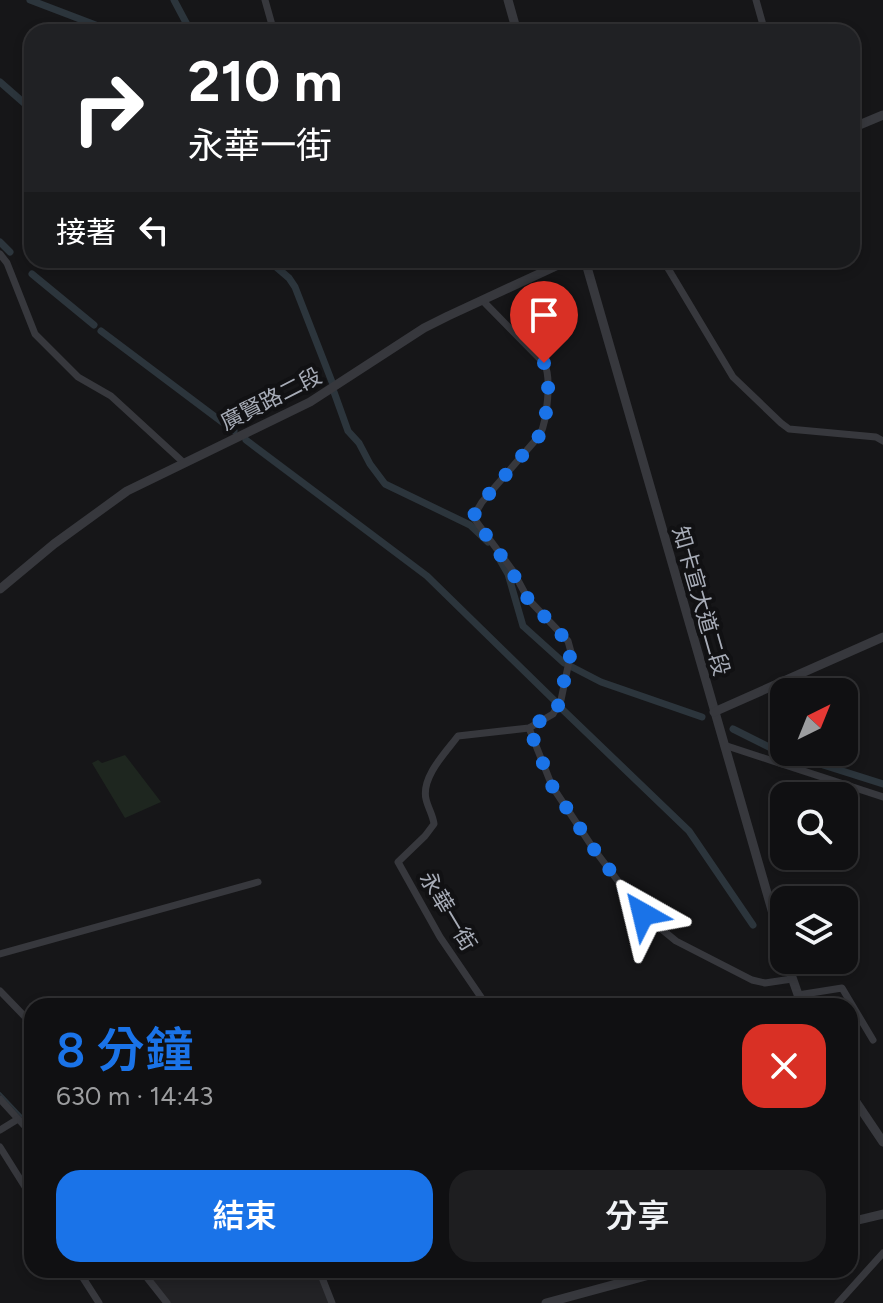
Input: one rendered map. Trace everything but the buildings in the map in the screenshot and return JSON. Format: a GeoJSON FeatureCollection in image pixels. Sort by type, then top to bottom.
{"type":"FeatureCollection","features":[{"type":"Feature","properties":{"kind":"street"},"geometry":{"type":"LineString","coordinates":[[265,0],[272,24]]}},
{"type":"Feature","properties":{"kind":"street"},"geometry":{"type":"LineString","coordinates":[[508,0],[515,24]]}},
{"type":"Feature","properties":{"kind":"street"},"geometry":{"type":"LineString","coordinates":[[756,0],[763,24]]}},
{"type":"Feature","properties":{"kind":"street"},"geometry":{"type":"LineString","coordinates":[[860,125],[883,115]]}},
{"type":"Feature","properties":{"kind":"street"},"geometry":{"type":"LineString","coordinates":[[0,254],[7,263],[35,334],[78,377],[111,396],[184,463]]}},
{"type":"Feature","properties":{"kind":"street","name":"廣賢路二段"},"geometry":{"type":"LineString","coordinates":[[0,589],[54,544],[127,491],[310,402],[424,328],[552,268]]}},
{"type":"Feature","properties":{"kind":"street","name":"知卡宣大道二段"},"geometry":{"type":"LineString","coordinates":[[587,268],[770,904]]}},
{"type":"Feature","properties":{"kind":"street"},"geometry":{"type":"LineString","coordinates":[[668,268],[733,377],[781,423],[789,429],[876,437],[883,441]]}},
{"type":"Feature","properties":{"kind":"street"},"geometry":{"type":"LineString","coordinates":[[483,301],[544,363],[548,375],[545,423],[540,435],[482,502],[473,517],[528,599],[571,648],[560,704],[553,714],[529,728],[552,786],[593,848],[654,926],[676,941],[752,980],[765,983],[792,979]]}},
{"type":"Feature","properties":{"kind":"street"},"geometry":{"type":"LineString","coordinates":[[714,712],[883,637]]}},
{"type":"Feature","properties":{"kind":"street","name":"永華一街"},"geometry":{"type":"LineString","coordinates":[[482,998],[440,937],[398,862],[434,824],[425,797],[426,788],[442,756],[458,736],[529,728]]}},
{"type":"Feature","properties":{"kind":"street"},"geometry":{"type":"LineString","coordinates":[[724,745],[883,797]]}},
{"type":"Feature","properties":{"kind":"street"},"geometry":{"type":"LineString","coordinates":[[0,954],[258,882]]}},
{"type":"Feature","properties":{"kind":"street"},"geometry":{"type":"LineString","coordinates":[[790,974],[799,998]]}},
{"type":"Feature","properties":{"kind":"street"},"geometry":{"type":"LineString","coordinates":[[798,995],[842,988],[848,998]]}},
{"type":"Feature","properties":{"kind":"street"},"geometry":{"type":"LineString","coordinates":[[0,991],[24,1016]]}},
{"type":"Feature","properties":{"kind":"street"},"geometry":{"type":"LineString","coordinates":[[858,1015],[873,1040]]}},
{"type":"Feature","properties":{"kind":"street"},"geometry":{"type":"LineString","coordinates":[[0,1099],[24,1125]]}},
{"type":"Feature","properties":{"kind":"street"},"geometry":{"type":"LineString","coordinates":[[858,1105],[883,1142]]}},
{"type":"Feature","properties":{"kind":"street"},"geometry":{"type":"LineString","coordinates":[[0,1130],[18,1119]]}},
{"type":"Feature","properties":{"kind":"street"},"geometry":{"type":"LineString","coordinates":[[0,1147],[24,1185]]}},
{"type":"Feature","properties":{"kind":"street"},"geometry":{"type":"LineString","coordinates":[[858,1220],[883,1214]]}},
{"type":"Feature","properties":{"kind":"street"},"geometry":{"type":"LineString","coordinates":[[838,1303],[883,1253]]}},
{"type":"Feature","properties":{"kind":"street"},"geometry":{"type":"LineString","coordinates":[[83,1278],[99,1303]]}},
{"type":"Feature","properties":{"kind":"street"},"geometry":{"type":"LineString","coordinates":[[147,1278],[167,1303]]}},
{"type":"Feature","properties":{"kind":"street"},"geometry":{"type":"LineString","coordinates":[[322,1278],[332,1303]]}},
{"type":"Feature","properties":{"kind":"street"},"geometry":{"type":"LineString","coordinates":[[546,1303],[624,1278]]}},
{"type":"Feature","properties":{"kind":"shaded area"},"geometry":{"type":"Polygon","coordinates":[[[125,755],[161,802],[125,818],[92,763],[125,755]]]}},
{"type":"Feature","properties":{"kind":"shaded area"},"geometry":{"type":"Polygon","coordinates":[[[150,1278],[320,1278],[331,1303],[169,1303],[150,1278]]]}},
{"type":"Feature","properties":{"kind":"waterway"},"geometry":{"type":"LineString","coordinates":[[30,0],[93,24]]}},
{"type":"Feature","properties":{"kind":"waterway"},"geometry":{"type":"LineString","coordinates":[[174,0],[187,24]]}},
{"type":"Feature","properties":{"kind":"waterway"},"geometry":{"type":"LineString","coordinates":[[0,82],[24,103]]}},
{"type":"Feature","properties":{"kind":"waterway"},"geometry":{"type":"LineString","coordinates":[[0,242],[10,252]]}},
{"type":"Feature","properties":{"kind":"waterway"},"geometry":{"type":"LineString","coordinates":[[277,268],[295,287],[332,382]]}},
{"type":"Feature","properties":{"kind":"waterway"},"geometry":{"type":"LineString","coordinates":[[32,274],[94,325]]}},
{"type":"Feature","properties":{"kind":"waterway"},"geometry":{"type":"LineString","coordinates":[[101,331],[234,431]]}},
{"type":"Feature","properties":{"kind":"waterway"},"geometry":{"type":"LineString","coordinates":[[334,392],[348,431],[385,484],[470,525],[488,542]]}},
{"type":"Feature","properties":{"kind":"waterway"},"geometry":{"type":"LineString","coordinates":[[246,440],[427,576],[557,703]]}},
{"type":"Feature","properties":{"kind":"waterway"},"geometry":{"type":"LineString","coordinates":[[497,555],[508,574],[523,626],[564,663]]}},
{"type":"Feature","properties":{"kind":"waterway"},"geometry":{"type":"LineString","coordinates":[[572,667],[601,682],[702,717]]}},
{"type":"Feature","properties":{"kind":"waterway"},"geometry":{"type":"LineString","coordinates":[[562,709],[689,831],[753,925]]}},
{"type":"Feature","properties":{"kind":"waterway"},"geometry":{"type":"LineString","coordinates":[[733,729],[773,749],[883,784]]}},
{"type":"Feature","properties":{"kind":"waterway"},"geometry":{"type":"LineString","coordinates":[[0,1093],[24,1118]]}},
{"type":"Feature","properties":{"kind":"route"},"geometry":{"type":"LineString","coordinates":[[544,363],[548,375],[545,423],[540,435],[482,502],[473,517],[528,599],[570,644],[560,704],[553,714],[529,728],[552,786],[593,848],[643,914]]}}]}
